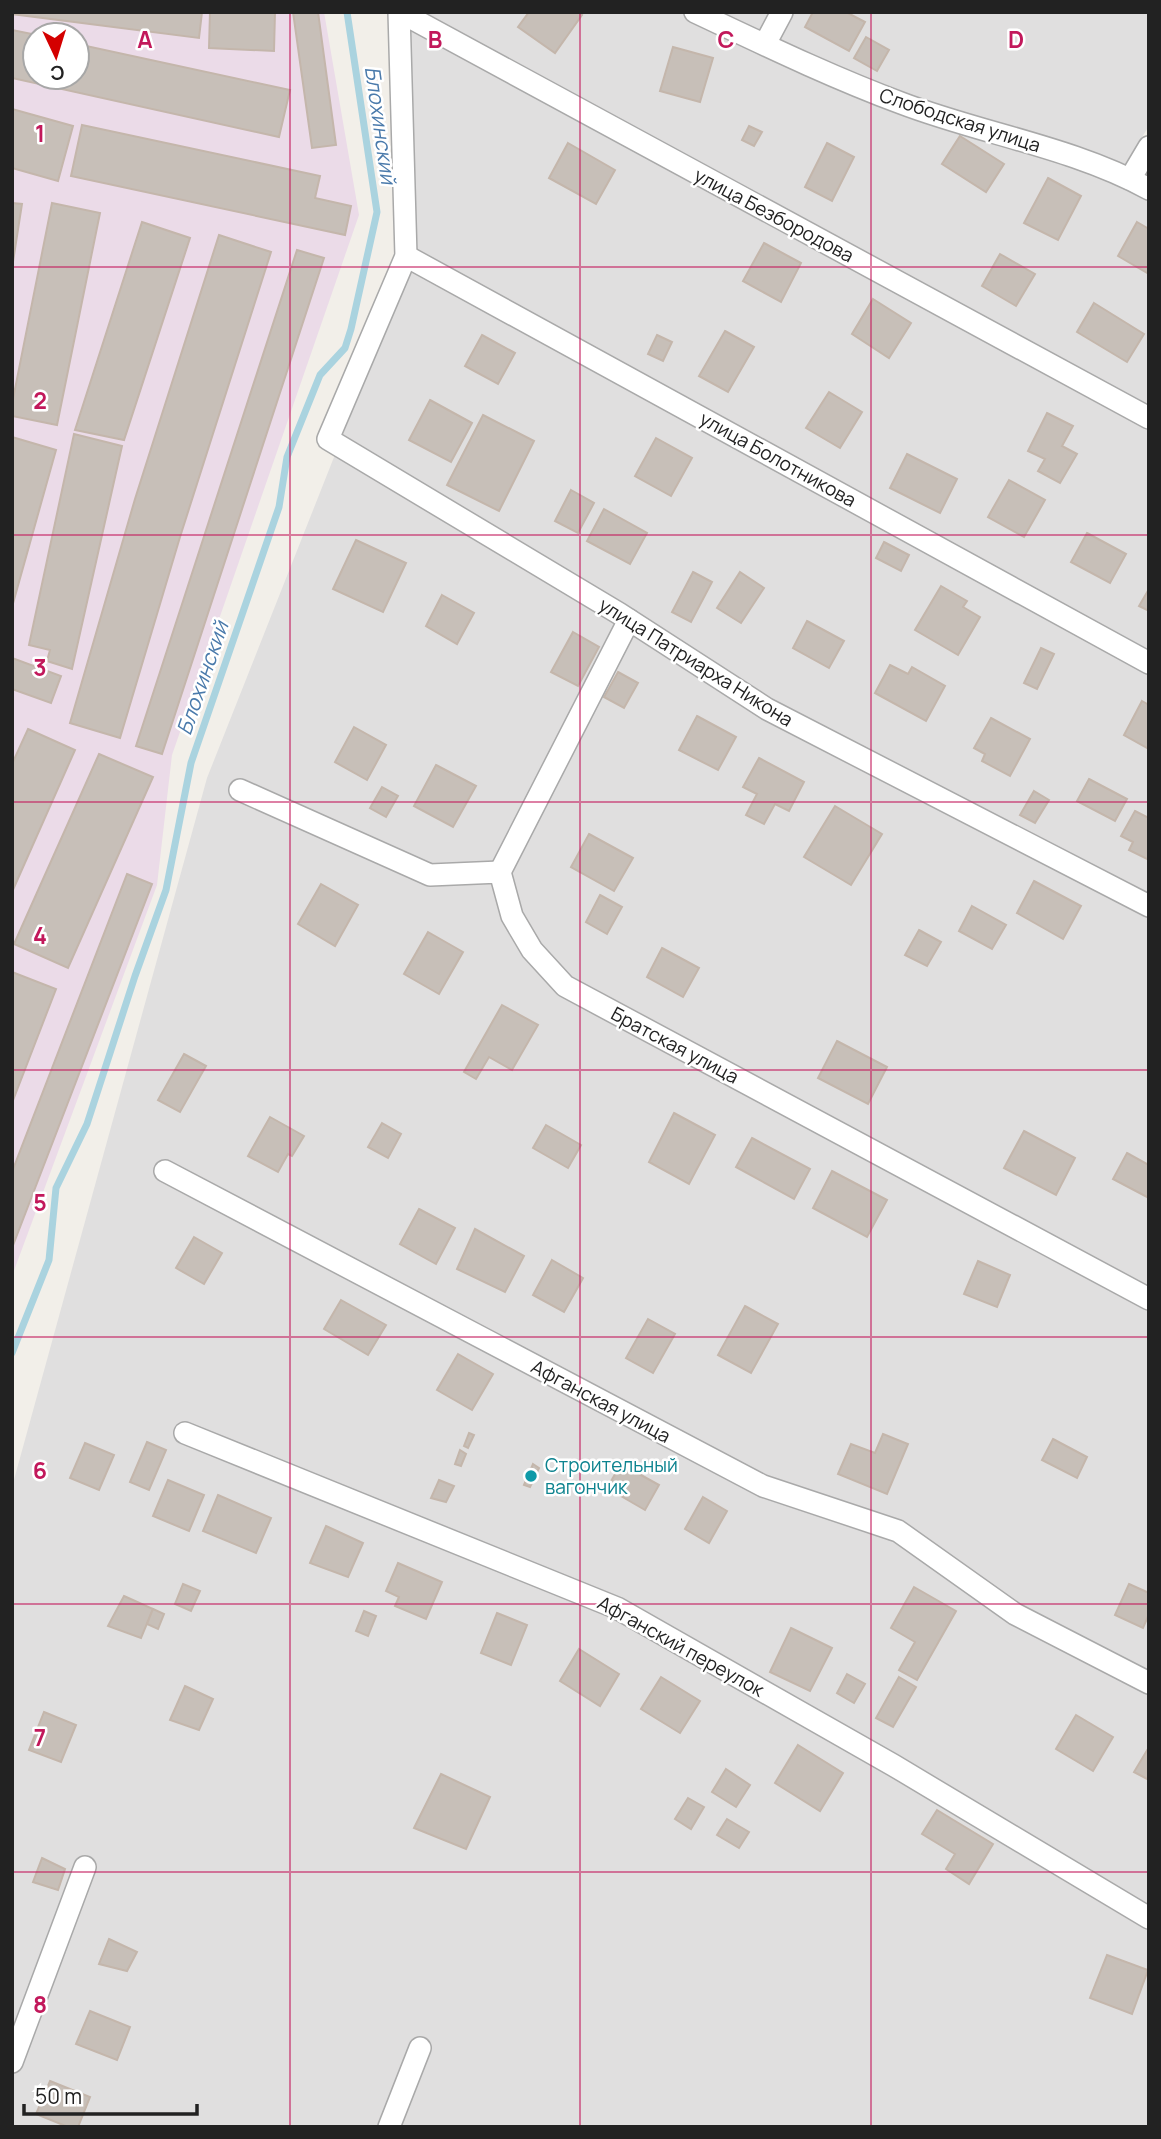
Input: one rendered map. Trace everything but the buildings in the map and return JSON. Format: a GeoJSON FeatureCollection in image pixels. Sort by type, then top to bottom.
{"type":"FeatureCollection","features":[{"type":"Feature","properties":{"kind":"street"},"geometry":{"type":"LineString","coordinates":[[399,12],[407,256]]}},
{"type":"Feature","properties":{"kind":"street","name":"улица Безбородова"},"geometry":{"type":"LineString","coordinates":[[399,12],[1149,418]]}},
{"type":"Feature","properties":{"kind":"street","name":"Слободская улица"},"geometry":{"type":"LineString","coordinates":[[695,12],[902,104],[1024,140],[1139,184]]}},
{"type":"Feature","properties":{"kind":"street"},"geometry":{"type":"LineString","coordinates":[[765,44],[782,12]]}},
{"type":"Feature","properties":{"kind":"street"},"geometry":{"type":"LineString","coordinates":[[1139,184],[1149,147]]}},
{"type":"Feature","properties":{"kind":"street","name":"улица Патриарха Никона"},"geometry":{"type":"LineString","coordinates":[[407,256],[328,439],[629,620],[767,709],[1149,906]]}},
{"type":"Feature","properties":{"kind":"street","name":"улица Болотникова"},"geometry":{"type":"LineString","coordinates":[[407,256],[1149,663]]}},
{"type":"Feature","properties":{"kind":"street"},"geometry":{"type":"LineString","coordinates":[[240,790],[430,874],[500,872],[629,620]]}},
{"type":"Feature","properties":{"kind":"street","name":"Братская улица"},"geometry":{"type":"LineString","coordinates":[[500,872],[512,916],[532,950],[565,986],[1149,1299]]}},
{"type":"Feature","properties":{"kind":"street","name":"Афганская улица"},"geometry":{"type":"LineString","coordinates":[[165,1171],[763,1486],[898,1531],[1015,1614],[1149,1683]]}},
{"type":"Feature","properties":{"kind":"street","name":"Афганский переулок"},"geometry":{"type":"LineString","coordinates":[[185,1433],[617,1608],[893,1765],[1149,1918]]}},
{"type":"Feature","properties":{"kind":"street"},"geometry":{"type":"LineString","coordinates":[[12,2062],[85,1867]]}},
{"type":"Feature","properties":{"kind":"street"},"geometry":{"type":"LineString","coordinates":[[389,2127],[420,2048]]}},
{"type":"Feature","properties":{"kind":"shaded area"},"geometry":{"type":"Polygon","coordinates":[[[12,12],[324,12],[359,215],[172,755],[157,885],[12,1276],[12,12]]]}},
{"type":"Feature","properties":{"kind":"shaded area"},"geometry":{"type":"Polygon","coordinates":[[[406,12],[679,12],[893,112],[1057,158],[1131,189],[1149,161],[1149,2127],[12,2127],[12,1487],[207,778],[416,250],[406,12]]]}},
{"type":"Feature","properties":{"kind":"shaded area"},"geometry":{"type":"Polygon","coordinates":[[[715,12],[774,12],[761,34],[715,12]]]}},
{"type":"Feature","properties":{"kind":"shaded area"},"geometry":{"type":"Polygon","coordinates":[[[793,12],[1149,12],[1149,126],[1125,164],[903,95],[777,41],[793,12]]]}},
{"type":"Feature","properties":{"kind":"waterway","name":"Блохинский"},"geometry":{"type":"LineString","coordinates":[[12,1353],[49,1260],[56,1188],[87,1124],[166,890],[191,763],[279,507],[287,457],[320,375],[345,348],[351,329],[377,212],[347,12]]}},
{"type":"Feature","properties":{"kind":"place","name":"Строительный вагончик"},"geometry":{"type":"Point","coordinates":[531,1476]}}]}
